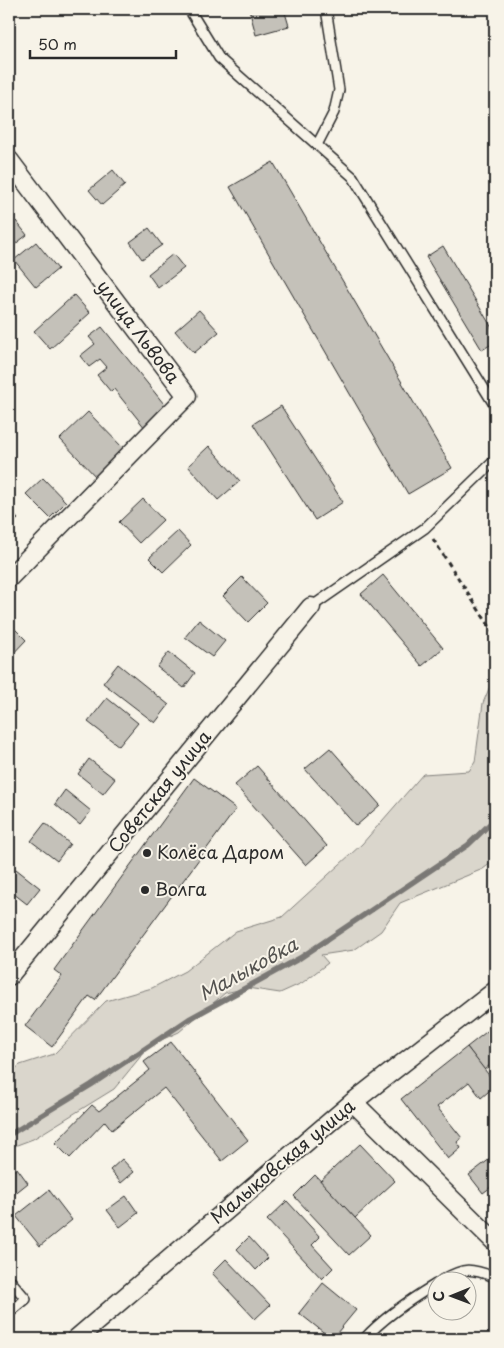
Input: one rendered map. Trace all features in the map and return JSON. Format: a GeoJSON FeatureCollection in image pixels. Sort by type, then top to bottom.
{"type":"FeatureCollection","features":[{"type":"Feature","properties":{"kind":"street","name":"улица Львова"},"geometry":{"type":"LineString","coordinates":[[9,160],[187,396],[9,578]]}},
{"type":"Feature","properties":{"kind":"street","name":"Советская улица"},"geometry":{"type":"LineString","coordinates":[[9,976],[311,607]]}},
{"type":"Feature","properties":{"kind":"street","name":"Малыковская улица"},"geometry":{"type":"LineString","coordinates":[[76,1339],[353,1102],[495,991]]}},
{"type":"Feature","properties":{"kind":"street"},"geometry":{"type":"LineString","coordinates":[[353,1102],[495,1242]]}},
{"type":"Feature","properties":{"kind":"lane"},"geometry":{"type":"LineString","coordinates":[[189,9],[219,58],[352,177],[495,406]]}},
{"type":"Feature","properties":{"kind":"lane"},"geometry":{"type":"LineString","coordinates":[[317,145],[334,112],[339,90],[326,9]]}},
{"type":"Feature","properties":{"kind":"lane"},"geometry":{"type":"LineString","coordinates":[[311,607],[425,528],[495,460]]}},
{"type":"Feature","properties":{"kind":"lane"},"geometry":{"type":"LineString","coordinates":[[476,1270],[495,1277]]}},
{"type":"Feature","properties":{"kind":"lane"},"geometry":{"type":"LineString","coordinates":[[9,1279],[26,1299],[9,1312]]}},
{"type":"Feature","properties":{"kind":"lane"},"geometry":{"type":"LineString","coordinates":[[364,1339],[381,1323],[426,1290]]}},
{"type":"Feature","properties":{"kind":"path"},"geometry":{"type":"LineString","coordinates":[[425,528],[495,635]]}},
{"type":"Feature","properties":{"kind":"shaded area"},"geometry":{"type":"Polygon","coordinates":[[[493,679],[495,679],[495,860],[483,869],[400,903],[381,931],[354,950],[321,955],[328,963],[302,983],[280,993],[247,988],[225,993],[179,1032],[150,1045],[114,1089],[33,1139],[9,1148],[9,1074],[20,1065],[54,1054],[106,1001],[152,988],[185,971],[236,931],[282,917],[362,844],[423,774],[469,771],[475,762],[483,703],[493,679]]]}},
{"type":"Feature","properties":{"kind":"building"},"geometry":{"type":"Polygon","coordinates":[[[249,9],[284,9],[289,26],[256,35],[249,9]]]}},
{"type":"Feature","properties":{"kind":"building"},"geometry":{"type":"Polygon","coordinates":[[[273,162],[452,468],[408,494],[230,187],[273,162]]]}},
{"type":"Feature","properties":{"kind":"building"},"geometry":{"type":"Polygon","coordinates":[[[113,170],[125,185],[102,205],[89,190],[113,170]]]}},
{"type":"Feature","properties":{"kind":"building"},"geometry":{"type":"Polygon","coordinates":[[[16,221],[27,235],[9,249],[9,227],[16,221]]]}},
{"type":"Feature","properties":{"kind":"building"},"geometry":{"type":"Polygon","coordinates":[[[149,228],[162,245],[142,259],[130,242],[149,228]]]}},
{"type":"Feature","properties":{"kind":"building"},"geometry":{"type":"Polygon","coordinates":[[[36,242],[58,269],[36,287],[14,260],[36,242]]]}},
{"type":"Feature","properties":{"kind":"building"},"geometry":{"type":"Polygon","coordinates":[[[443,246],[495,333],[495,342],[482,350],[426,257],[443,246]]]}},
{"type":"Feature","properties":{"kind":"building"},"geometry":{"type":"Polygon","coordinates":[[[173,254],[184,268],[158,288],[148,274],[173,254]]]}},
{"type":"Feature","properties":{"kind":"building"},"geometry":{"type":"Polygon","coordinates":[[[74,295],[90,313],[50,349],[34,331],[74,295]]]}},
{"type":"Feature","properties":{"kind":"building"},"geometry":{"type":"Polygon","coordinates":[[[199,310],[219,332],[194,353],[175,331],[199,310]]]}},
{"type":"Feature","properties":{"kind":"building"},"geometry":{"type":"Polygon","coordinates":[[[102,327],[168,409],[145,428],[114,389],[111,392],[97,375],[107,367],[100,359],[89,367],[80,356],[95,344],[89,337],[102,327]]]}},
{"type":"Feature","properties":{"kind":"building"},"geometry":{"type":"Polygon","coordinates":[[[281,406],[343,502],[315,520],[253,424],[281,406]]]}},
{"type":"Feature","properties":{"kind":"building"},"geometry":{"type":"Polygon","coordinates":[[[88,412],[125,450],[97,478],[60,439],[88,412]]]}},
{"type":"Feature","properties":{"kind":"building"},"geometry":{"type":"Polygon","coordinates":[[[209,446],[240,481],[218,500],[188,466],[209,446]]]}},
{"type":"Feature","properties":{"kind":"building"},"geometry":{"type":"Polygon","coordinates":[[[43,478],[66,502],[50,518],[26,494],[43,478]]]}},
{"type":"Feature","properties":{"kind":"building"},"geometry":{"type":"Polygon","coordinates":[[[143,499],[163,520],[139,543],[119,522],[143,499]]]}},
{"type":"Feature","properties":{"kind":"building"},"geometry":{"type":"Polygon","coordinates":[[[9,509],[18,519],[9,527],[9,509]]]}},
{"type":"Feature","properties":{"kind":"building"},"geometry":{"type":"Polygon","coordinates":[[[178,531],[191,545],[163,572],[149,558],[178,531]]]}},
{"type":"Feature","properties":{"kind":"building"},"geometry":{"type":"Polygon","coordinates":[[[383,575],[443,648],[422,666],[361,594],[383,575]]]}},
{"type":"Feature","properties":{"kind":"building"},"geometry":{"type":"Polygon","coordinates":[[[242,577],[267,603],[248,622],[223,596],[242,577]]]}},
{"type":"Feature","properties":{"kind":"building"},"geometry":{"type":"Polygon","coordinates":[[[199,620],[225,641],[212,657],[185,637],[199,620]]]}},
{"type":"Feature","properties":{"kind":"building"},"geometry":{"type":"Polygon","coordinates":[[[9,623],[26,640],[9,658],[9,623]]]}},
{"type":"Feature","properties":{"kind":"building"},"geometry":{"type":"Polygon","coordinates":[[[169,652],[195,673],[184,688],[157,667],[169,652]]]}},
{"type":"Feature","properties":{"kind":"building"},"geometry":{"type":"Polygon","coordinates":[[[118,664],[169,705],[155,723],[103,683],[118,664]]]}},
{"type":"Feature","properties":{"kind":"building"},"geometry":{"type":"Polygon","coordinates":[[[107,698],[138,723],[119,746],[88,722],[107,698]]]}},
{"type":"Feature","properties":{"kind":"building"},"geometry":{"type":"Polygon","coordinates":[[[330,748],[380,805],[356,826],[305,769],[330,748]]]}},
{"type":"Feature","properties":{"kind":"building"},"geometry":{"type":"Polygon","coordinates":[[[89,759],[115,779],[103,794],[78,774],[89,759]]]}},
{"type":"Feature","properties":{"kind":"building"},"geometry":{"type":"Polygon","coordinates":[[[257,766],[327,846],[306,865],[235,785],[257,766]]]}},
{"type":"Feature","properties":{"kind":"building"},"geometry":{"type":"Polygon","coordinates":[[[194,778],[236,809],[95,1000],[89,996],[52,1047],[25,1026],[62,976],[54,970],[194,778]]]}},
{"type":"Feature","properties":{"kind":"building"},"geometry":{"type":"Polygon","coordinates":[[[65,790],[91,811],[80,825],[55,804],[65,790]]]}},
{"type":"Feature","properties":{"kind":"building"},"geometry":{"type":"Polygon","coordinates":[[[45,823],[70,844],[57,861],[31,841],[45,823]]]}},
{"type":"Feature","properties":{"kind":"building"},"geometry":{"type":"Polygon","coordinates":[[[16,869],[40,888],[27,904],[9,890],[9,878],[16,869]]]}},
{"type":"Feature","properties":{"kind":"building"},"geometry":{"type":"Polygon","coordinates":[[[495,1025],[495,1061],[484,1070],[467,1047],[495,1025]]]}},
{"type":"Feature","properties":{"kind":"building"},"geometry":{"type":"Polygon","coordinates":[[[171,1042],[248,1140],[222,1161],[164,1088],[112,1130],[105,1121],[70,1158],[55,1143],[92,1105],[99,1111],[150,1070],[144,1062],[171,1042]]]}},
{"type":"Feature","properties":{"kind":"building"},"geometry":{"type":"Polygon","coordinates":[[[467,1047],[495,1083],[495,1086],[481,1098],[469,1082],[437,1107],[462,1138],[457,1142],[461,1148],[448,1159],[401,1099],[467,1047]]]}},
{"type":"Feature","properties":{"kind":"building"},"geometry":{"type":"Polygon","coordinates":[[[360,1144],[395,1181],[355,1218],[320,1181],[360,1144]]]}},
{"type":"Feature","properties":{"kind":"building"},"geometry":{"type":"Polygon","coordinates":[[[495,1155],[495,1184],[483,1193],[469,1175],[495,1155]]]}},
{"type":"Feature","properties":{"kind":"building"},"geometry":{"type":"Polygon","coordinates":[[[122,1159],[134,1172],[121,1183],[110,1170],[122,1159]]]}},
{"type":"Feature","properties":{"kind":"building"},"geometry":{"type":"Polygon","coordinates":[[[17,1168],[28,1183],[13,1195],[9,1190],[9,1174],[17,1168]]]}},
{"type":"Feature","properties":{"kind":"building"},"geometry":{"type":"Polygon","coordinates":[[[315,1175],[371,1235],[349,1255],[294,1196],[315,1175]]]}},
{"type":"Feature","properties":{"kind":"building"},"geometry":{"type":"Polygon","coordinates":[[[49,1190],[72,1220],[40,1246],[16,1216],[49,1190]]]}},
{"type":"Feature","properties":{"kind":"building"},"geometry":{"type":"Polygon","coordinates":[[[126,1196],[138,1213],[120,1227],[107,1210],[126,1196]]]}},
{"type":"Feature","properties":{"kind":"building"},"geometry":{"type":"Polygon","coordinates":[[[287,1201],[320,1237],[312,1245],[333,1268],[322,1279],[267,1220],[287,1201]]]}},
{"type":"Feature","properties":{"kind":"building"},"geometry":{"type":"Polygon","coordinates":[[[249,1237],[268,1258],[256,1270],[237,1249],[249,1237]]]}},
{"type":"Feature","properties":{"kind":"building"},"geometry":{"type":"Polygon","coordinates":[[[226,1259],[270,1305],[255,1319],[212,1273],[226,1259]]]}},
{"type":"Feature","properties":{"kind":"building"},"geometry":{"type":"Polygon","coordinates":[[[323,1283],[356,1310],[332,1339],[299,1313],[323,1283]]]}},
{"type":"Feature","properties":{"kind":"waterway","name":"Малыковка"},"geometry":{"type":"LineString","coordinates":[[9,1135],[91,1085],[189,1019],[300,958],[468,845],[495,819]]}},
{"type":"Feature","properties":{"kind":"place","name":"Колёса Даром"},"geometry":{"type":"Point","coordinates":[147,853]}},
{"type":"Feature","properties":{"kind":"place","name":"Волга"},"geometry":{"type":"Point","coordinates":[145,890]}}]}
